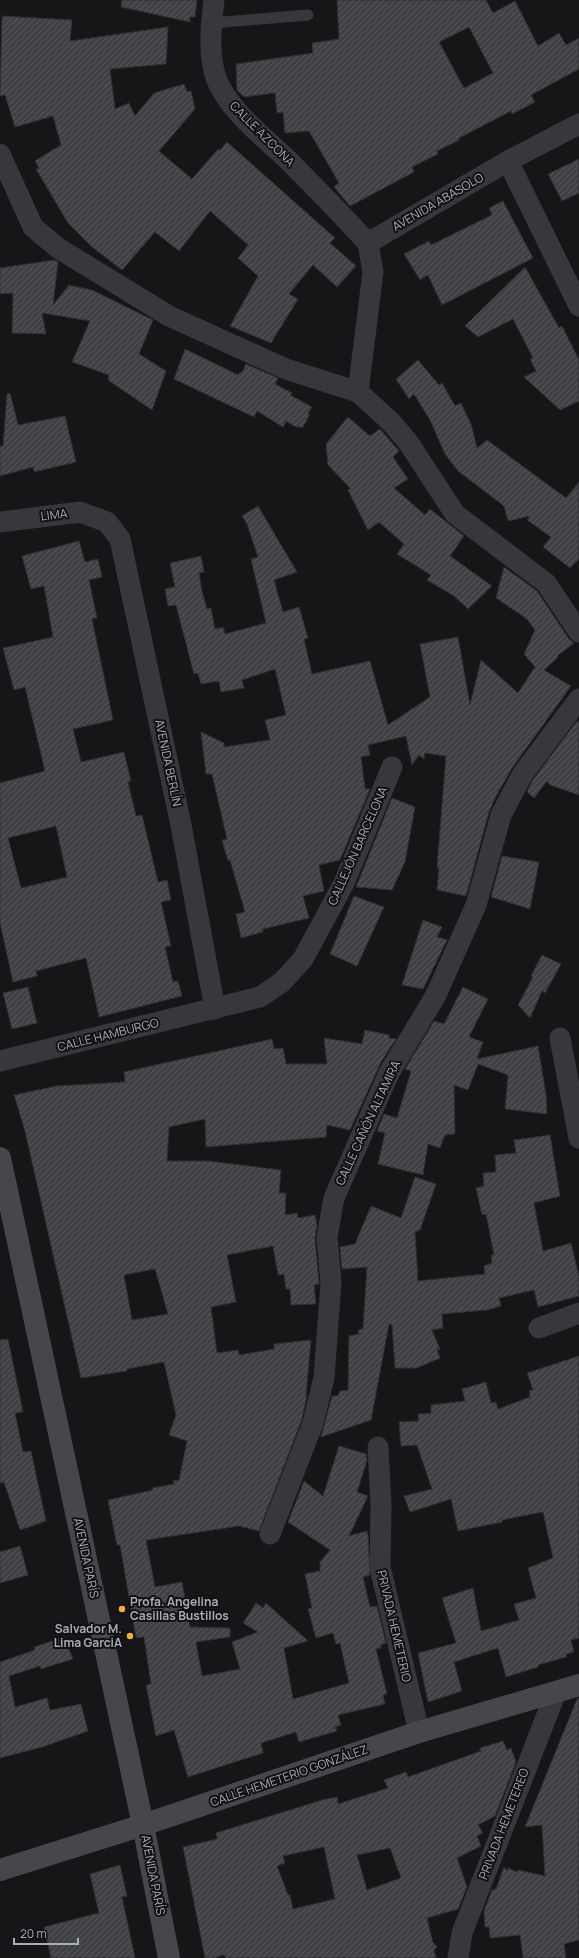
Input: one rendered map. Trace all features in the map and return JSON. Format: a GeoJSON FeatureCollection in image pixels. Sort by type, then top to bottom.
{"type":"FeatureCollection","features":[{"type":"Feature","properties":{"kind":"main road","name":"AVENIDA PARÍS"},"geometry":{"type":"LineString","coordinates":[[0,1158],[143,1825],[169,1958]]}},
{"type":"Feature","properties":{"kind":"main road","name":"CALLE HEMETERIO GONZÁLEZ"},"geometry":{"type":"LineString","coordinates":[[0,1870],[143,1825],[419,1732],[579,1685]]}},
{"type":"Feature","properties":{"kind":"street","name":"CALLE AZCONA"},"geometry":{"type":"LineString","coordinates":[[214,0],[212,23],[212,62],[217,79],[228,100],[327,199],[368,243]]}},
{"type":"Feature","properties":{"kind":"street","name":"AVENIDA ABASOLO"},"geometry":{"type":"LineString","coordinates":[[368,243],[508,162],[579,124]]}},
{"type":"Feature","properties":{"kind":"street"},"geometry":{"type":"LineString","coordinates":[[0,154],[33,227],[58,248],[169,316],[286,368],[358,392],[391,422],[408,442],[455,514],[546,583],[579,632]]}},
{"type":"Feature","properties":{"kind":"street"},"geometry":{"type":"LineString","coordinates":[[508,162],[579,306]]}},
{"type":"Feature","properties":{"kind":"street"},"geometry":{"type":"LineString","coordinates":[[358,392],[373,272],[368,243]]}},
{"type":"Feature","properties":{"kind":"street","name":"LIMA"},"geometry":{"type":"LineString","coordinates":[[0,522],[80,512],[107,522]]}},
{"type":"Feature","properties":{"kind":"street","name":"AVENIDA BERLÍN"},"geometry":{"type":"LineString","coordinates":[[107,522],[120,539],[182,825],[215,1009]]}},
{"type":"Feature","properties":{"kind":"street","name":"CALLE CAÑÓN ALTAMIRA"},"geometry":{"type":"LineString","coordinates":[[270,1534],[313,1423],[324,1378],[331,1282],[327,1237],[334,1198],[389,1073],[436,995],[476,905],[501,815],[522,775],[579,699]]}},
{"type":"Feature","properties":{"kind":"street","name":"CALLEJÓN BARCELONA"},"geometry":{"type":"LineString","coordinates":[[215,1009],[260,997],[282,982],[303,959],[344,883],[392,767]]}},
{"type":"Feature","properties":{"kind":"street","name":"CALLE HAMBURGO"},"geometry":{"type":"LineString","coordinates":[[0,1061],[215,1009]]}},
{"type":"Feature","properties":{"kind":"street"},"geometry":{"type":"LineString","coordinates":[[560,1038],[579,1138]]}},
{"type":"Feature","properties":{"kind":"street"},"geometry":{"type":"LineString","coordinates":[[539,1328],[579,1313]]}},
{"type":"Feature","properties":{"kind":"street","name":"PRIVADA HEMETERIO"},"geometry":{"type":"LineString","coordinates":[[378,1447],[381,1505],[380,1567],[419,1732]]}},
{"type":"Feature","properties":{"kind":"street","name":"PRIVADA HEMETEREO"},"geometry":{"type":"LineString","coordinates":[[458,1958],[462,1933],[556,1692]]}},
{"type":"Feature","properties":{"kind":"lane"},"geometry":{"type":"LineString","coordinates":[[212,23],[308,15]]}},
{"type":"Feature","properties":{"kind":"building"},"geometry":{"type":"Polygon","coordinates":[[[122,0],[197,0],[195,17],[190,17],[190,22],[121,7],[122,0]]]}},
{"type":"Feature","properties":{"kind":"building"},"geometry":{"type":"Polygon","coordinates":[[[337,0],[486,0],[493,13],[515,1],[538,46],[559,33],[566,45],[579,38],[579,69],[531,95],[535,102],[512,114],[511,111],[459,138],[459,140],[437,151],[438,154],[412,167],[414,172],[350,206],[334,187],[339,183],[309,131],[285,133],[283,112],[277,113],[275,93],[244,97],[237,90],[236,64],[313,53],[312,43],[339,39],[337,0]],[[469,27],[439,42],[464,88],[493,73],[469,27]]]}},
{"type":"Feature","properties":{"kind":"building"},"geometry":{"type":"Polygon","coordinates":[[[2,16],[72,20],[70,41],[168,27],[166,64],[110,69],[115,109],[129,103],[135,116],[154,93],[184,84],[187,92],[191,91],[195,109],[159,151],[192,179],[218,149],[220,150],[227,142],[335,238],[330,243],[356,266],[337,287],[313,265],[289,294],[298,299],[271,343],[230,326],[258,276],[238,258],[248,245],[210,211],[179,251],[155,232],[122,270],[92,247],[68,223],[36,169],[39,168],[35,161],[61,145],[53,116],[15,127],[5,95],[0,96],[2,16]]]}},
{"type":"Feature","properties":{"kind":"building"},"geometry":{"type":"Polygon","coordinates":[[[579,159],[579,193],[562,201],[548,174],[579,159]]]}},
{"type":"Feature","properties":{"kind":"building"},"geometry":{"type":"Polygon","coordinates":[[[503,201],[533,258],[442,305],[428,275],[420,280],[404,254],[429,241],[431,245],[492,215],[489,208],[503,201]]]}},
{"type":"Feature","properties":{"kind":"building"},"geometry":{"type":"Polygon","coordinates":[[[55,260],[58,262],[53,305],[69,285],[92,290],[153,320],[139,354],[166,371],[152,410],[108,380],[109,375],[72,362],[90,321],[42,313],[46,334],[12,333],[13,293],[0,294],[0,268],[55,260]]]}},
{"type":"Feature","properties":{"kind":"building"},"geometry":{"type":"Polygon","coordinates":[[[525,267],[559,328],[562,326],[579,360],[579,401],[560,410],[524,377],[536,371],[530,359],[533,358],[513,319],[478,337],[465,326],[525,267]]]}},
{"type":"Feature","properties":{"kind":"building"},"geometry":{"type":"Polygon","coordinates":[[[185,349],[238,375],[240,372],[242,373],[246,364],[278,378],[275,384],[292,393],[290,395],[312,407],[303,427],[296,427],[286,421],[283,427],[257,411],[254,417],[174,379],[185,349]]]}},
{"type":"Feature","properties":{"kind":"building"},"geometry":{"type":"Polygon","coordinates":[[[418,360],[439,385],[442,383],[455,406],[461,403],[471,424],[477,448],[487,440],[566,498],[579,482],[579,559],[570,568],[543,547],[551,537],[527,520],[530,516],[508,521],[504,506],[458,471],[445,454],[430,420],[414,394],[409,399],[396,379],[418,360]]]}},
{"type":"Feature","properties":{"kind":"building"},"geometry":{"type":"Polygon","coordinates":[[[10,393],[18,425],[65,416],[76,462],[34,472],[33,467],[0,476],[0,446],[3,446],[7,394],[10,393]]]}},
{"type":"Feature","properties":{"kind":"building"},"geometry":{"type":"Polygon","coordinates":[[[348,417],[370,436],[380,429],[399,451],[393,457],[408,479],[394,488],[425,515],[430,509],[464,536],[450,556],[492,586],[468,609],[454,596],[427,580],[431,575],[397,554],[404,544],[379,522],[368,530],[348,490],[351,489],[328,465],[326,444],[348,417]]]}},
{"type":"Feature","properties":{"kind":"building"},"geometry":{"type":"Polygon","coordinates":[[[258,506],[297,572],[274,580],[283,612],[299,607],[308,638],[304,639],[312,674],[370,661],[388,725],[430,697],[420,644],[458,637],[470,705],[481,660],[518,693],[535,667],[524,654],[535,630],[527,619],[496,598],[504,567],[537,591],[569,639],[574,643],[557,656],[558,657],[544,670],[571,686],[512,768],[496,796],[489,812],[466,896],[437,890],[439,868],[437,867],[446,756],[425,753],[424,759],[419,755],[412,765],[406,736],[368,745],[370,755],[361,757],[365,789],[370,789],[340,860],[319,865],[324,891],[303,896],[309,918],[263,929],[263,932],[241,938],[236,914],[245,912],[230,860],[228,861],[222,840],[227,839],[212,774],[206,774],[201,732],[224,743],[224,747],[270,740],[265,720],[286,715],[275,669],[242,680],[244,688],[221,692],[219,681],[201,684],[198,673],[194,674],[176,605],[168,606],[165,589],[175,587],[170,563],[201,556],[204,572],[199,573],[202,591],[207,609],[211,608],[215,629],[223,627],[225,634],[266,623],[251,559],[258,557],[247,524],[242,516],[258,506]]]}},
{"type":"Feature","properties":{"kind":"building"},"geometry":{"type":"Polygon","coordinates":[[[79,541],[85,562],[98,559],[102,577],[89,580],[97,618],[92,619],[113,720],[73,729],[81,762],[124,752],[131,781],[128,782],[136,816],[142,815],[158,882],[167,880],[171,900],[161,902],[171,946],[165,947],[173,982],[178,981],[182,996],[99,1017],[86,958],[36,971],[37,976],[13,982],[0,923],[0,783],[45,771],[25,687],[14,690],[3,648],[53,637],[44,586],[31,589],[22,556],[79,541]],[[56,826],[8,838],[21,888],[67,877],[56,826]]]}},
{"type":"Feature","properties":{"kind":"building"},"geometry":{"type":"Polygon","coordinates":[[[577,721],[579,722],[579,795],[550,785],[547,781],[534,798],[527,792],[532,781],[577,721]]]}},
{"type":"Feature","properties":{"kind":"building"},"geometry":{"type":"Polygon","coordinates":[[[392,798],[415,807],[405,862],[392,890],[356,887],[392,798]]]}},
{"type":"Feature","properties":{"kind":"building"},"geometry":{"type":"Polygon","coordinates":[[[502,856],[539,862],[530,909],[491,897],[502,856]]]}},
{"type":"Feature","properties":{"kind":"building"},"geometry":{"type":"Polygon","coordinates":[[[354,896],[384,907],[357,966],[330,954],[354,896]]]}},
{"type":"Feature","properties":{"kind":"building"},"geometry":{"type":"Polygon","coordinates":[[[423,920],[442,927],[437,937],[447,940],[423,989],[402,985],[423,920]]]}},
{"type":"Feature","properties":{"kind":"building"},"geometry":{"type":"Polygon","coordinates":[[[542,955],[561,964],[545,993],[542,991],[530,1018],[518,1005],[533,977],[531,976],[542,955]]]}},
{"type":"Feature","properties":{"kind":"building"},"geometry":{"type":"Polygon","coordinates":[[[28,987],[37,1023],[12,1029],[3,993],[28,987]]]}},
{"type":"Feature","properties":{"kind":"building"},"geometry":{"type":"Polygon","coordinates":[[[463,987],[488,999],[469,1037],[483,1042],[477,1059],[538,1046],[546,1095],[547,1114],[505,1109],[508,1075],[478,1064],[468,1090],[454,1085],[455,1134],[445,1135],[440,1148],[428,1144],[423,1175],[378,1164],[385,1133],[377,1131],[384,1114],[397,1118],[411,1071],[405,1069],[434,1021],[444,1024],[463,987]]]}},
{"type":"Feature","properties":{"kind":"building"},"geometry":{"type":"Polygon","coordinates":[[[365,1030],[389,1035],[389,1038],[396,1039],[381,1062],[350,1130],[327,1125],[326,1137],[206,1147],[205,1119],[169,1127],[167,1161],[209,1161],[281,1170],[279,1193],[286,1193],[285,1215],[297,1213],[298,1218],[315,1215],[317,1225],[315,1238],[319,1284],[314,1285],[316,1304],[291,1305],[290,1289],[286,1289],[284,1274],[278,1275],[273,1246],[227,1255],[236,1302],[211,1307],[217,1353],[238,1350],[239,1355],[274,1349],[274,1344],[311,1340],[307,1395],[302,1419],[259,1531],[239,1526],[146,1540],[155,1587],[182,1582],[190,1627],[230,1628],[230,1637],[196,1642],[202,1676],[240,1669],[232,1642],[258,1632],[243,1623],[256,1603],[263,1608],[266,1603],[308,1641],[284,1648],[293,1699],[349,1683],[340,1643],[336,1644],[333,1633],[316,1638],[308,1609],[312,1608],[305,1574],[320,1571],[320,1562],[330,1550],[288,1522],[304,1481],[323,1496],[339,1446],[366,1454],[367,1460],[357,1492],[368,1496],[349,1536],[367,1531],[370,1575],[363,1577],[370,1607],[377,1606],[386,1643],[381,1645],[381,1648],[376,1649],[387,1694],[383,1695],[385,1704],[338,1715],[341,1725],[335,1727],[337,1731],[299,1742],[296,1732],[261,1743],[263,1753],[188,1777],[174,1730],[156,1736],[146,1685],[151,1684],[144,1637],[136,1638],[120,1545],[117,1545],[108,1500],[153,1490],[152,1488],[174,1484],[173,1481],[179,1480],[187,1441],[169,1435],[176,1415],[164,1362],[127,1369],[127,1371],[81,1378],[25,1131],[14,1095],[57,1086],[125,1082],[124,1072],[272,1039],[274,1049],[283,1048],[286,1064],[327,1064],[324,1038],[362,1044],[365,1030]],[[155,1269],[124,1275],[132,1320],[168,1314],[155,1269]]]}},
{"type":"Feature","properties":{"kind":"building"},"geometry":{"type":"Polygon","coordinates":[[[550,1135],[560,1196],[534,1203],[543,1251],[571,1243],[579,1276],[579,1296],[538,1307],[534,1290],[499,1298],[501,1306],[487,1310],[442,1314],[443,1328],[432,1330],[440,1349],[437,1350],[440,1358],[417,1368],[395,1368],[392,1325],[389,1324],[371,1420],[321,1437],[332,1396],[338,1396],[340,1391],[348,1390],[349,1336],[359,1334],[358,1330],[363,1329],[367,1267],[342,1269],[340,1247],[355,1244],[371,1206],[401,1218],[415,1177],[436,1184],[420,1230],[415,1232],[418,1281],[485,1274],[484,1266],[492,1263],[491,1255],[494,1255],[486,1214],[482,1215],[476,1188],[484,1186],[483,1173],[496,1172],[495,1155],[516,1153],[514,1140],[550,1135]]]}},
{"type":"Feature","properties":{"kind":"building"},"geometry":{"type":"Polygon","coordinates":[[[8,1339],[23,1412],[15,1413],[23,1452],[31,1451],[46,1521],[20,1530],[4,1482],[0,1483],[0,1340],[8,1339]]]}},
{"type":"Feature","properties":{"kind":"building"},"geometry":{"type":"Polygon","coordinates":[[[579,1356],[579,1638],[571,1640],[574,1652],[566,1654],[566,1657],[538,1665],[538,1667],[506,1677],[498,1648],[454,1662],[462,1691],[428,1702],[418,1653],[456,1643],[442,1598],[473,1588],[481,1631],[519,1620],[514,1604],[536,1598],[528,1568],[553,1558],[543,1512],[458,1531],[451,1499],[410,1512],[404,1496],[432,1489],[417,1445],[401,1446],[399,1422],[419,1421],[418,1414],[431,1413],[431,1405],[465,1401],[462,1389],[486,1382],[491,1403],[496,1402],[498,1409],[530,1397],[529,1391],[533,1390],[527,1373],[579,1356]]]}},
{"type":"Feature","properties":{"kind":"building"},"geometry":{"type":"Polygon","coordinates":[[[20,1546],[28,1575],[0,1583],[0,1552],[20,1546]]]}},
{"type":"Feature","properties":{"kind":"building"},"geometry":{"type":"Polygon","coordinates":[[[64,1637],[73,1659],[41,1669],[40,1666],[9,1676],[15,1707],[47,1698],[50,1710],[81,1704],[88,1731],[42,1747],[0,1758],[0,1662],[35,1650],[34,1647],[64,1637]]]}},
{"type":"Feature","properties":{"kind":"building"},"geometry":{"type":"Polygon","coordinates":[[[579,1698],[579,1940],[564,1944],[566,1958],[523,1958],[520,1935],[490,1938],[489,1927],[485,1927],[484,1911],[492,1890],[496,1889],[504,1867],[507,1871],[508,1868],[517,1872],[518,1870],[545,1876],[542,1825],[525,1827],[577,1699],[579,1698]]]}},
{"type":"Feature","properties":{"kind":"building"},"geometry":{"type":"Polygon","coordinates":[[[503,1741],[507,1750],[511,1748],[516,1762],[495,1816],[478,1825],[483,1833],[477,1836],[481,1846],[457,1858],[467,1887],[458,1909],[427,1918],[433,1943],[437,1946],[434,1951],[436,1958],[226,1958],[224,1955],[214,1958],[205,1958],[183,1847],[217,1839],[216,1833],[322,1800],[337,1797],[338,1804],[388,1788],[384,1780],[406,1772],[408,1777],[481,1751],[480,1748],[503,1741]],[[324,1847],[283,1856],[285,1863],[277,1866],[288,1895],[290,1895],[293,1909],[335,1899],[324,1847]],[[390,1848],[357,1855],[367,1890],[401,1878],[390,1848]]]}},
{"type":"Feature","properties":{"kind":"building"},"geometry":{"type":"Polygon","coordinates":[[[120,1865],[127,1896],[122,1897],[135,1958],[51,1958],[44,1927],[99,1913],[90,1874],[120,1865]]]}},
{"type":"Feature","properties":{"kind":"place","name":"Profa. Angelina Casillas Bustillos"},"geometry":{"type":"Point","coordinates":[122,1609]}},
{"type":"Feature","properties":{"kind":"place","name":"Salvador M. Lima GarciA"},"geometry":{"type":"Point","coordinates":[130,1636]}}]}
